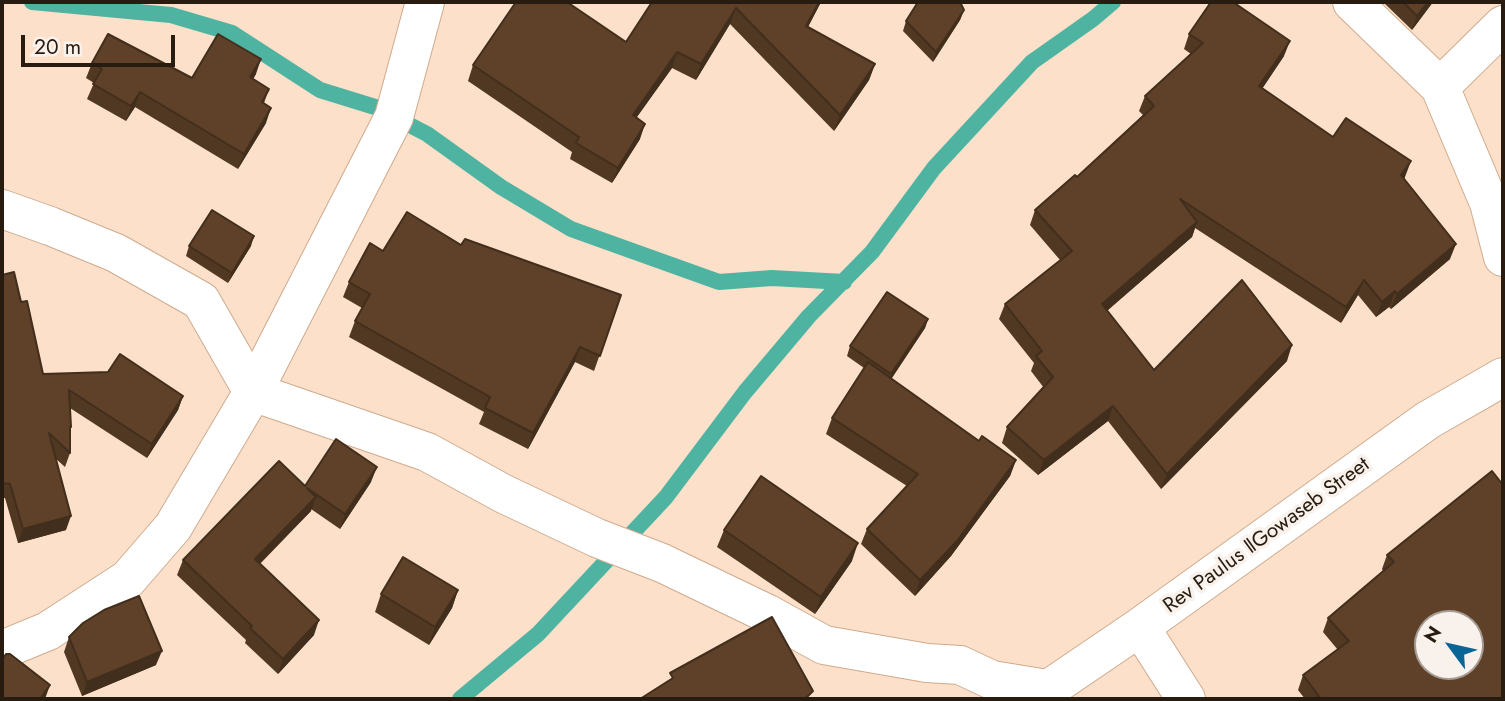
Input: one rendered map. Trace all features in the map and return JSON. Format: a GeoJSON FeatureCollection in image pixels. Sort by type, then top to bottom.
{"type":"FeatureCollection","features":[{"type":"Feature","properties":{"kind":"street"},"geometry":{"type":"LineString","coordinates":[[2,650],[48,631],[128,579],[173,527],[253,393],[394,117],[425,2]]}},
{"type":"Feature","properties":{"kind":"street"},"geometry":{"type":"LineString","coordinates":[[1352,2],[1440,87],[1489,203],[1503,257]]}},
{"type":"Feature","properties":{"kind":"street"},"geometry":{"type":"LineString","coordinates":[[1440,87],[1503,25]]}},
{"type":"Feature","properties":{"kind":"street"},"geometry":{"type":"LineString","coordinates":[[2,209],[116,253],[201,301],[253,393],[427,453],[504,494],[597,538],[662,563],[766,613],[824,645],[927,663],[960,665],[992,680],[1040,694]]}},
{"type":"Feature","properties":{"kind":"street","name":"Rev Paulus ǁGowaseb Street"},"geometry":{"type":"LineString","coordinates":[[1040,694],[1140,627],[1428,420],[1503,377]]}},
{"type":"Feature","properties":{"kind":"street"},"geometry":{"type":"LineString","coordinates":[[1140,627],[1186,699]]}},
{"type":"Feature","properties":{"kind":"building"},"geometry":{"type":"Polygon","coordinates":[[[516,2],[567,2],[626,42],[652,2],[819,2],[806,26],[875,64],[840,115],[736,8],[701,64],[677,52],[633,115],[645,124],[618,168],[576,143],[579,137],[473,65],[516,2]]]}},
{"type":"Feature","properties":{"kind":"building"},"geometry":{"type":"Polygon","coordinates":[[[918,2],[960,2],[964,10],[936,52],[906,21],[918,2]]]}},
{"type":"Feature","properties":{"kind":"building"},"geometry":{"type":"Polygon","coordinates":[[[1211,2],[1233,2],[1290,41],[1259,86],[1333,137],[1346,118],[1411,161],[1401,175],[1456,244],[1397,294],[1395,291],[1382,302],[1364,280],[1346,307],[1180,199],[1197,222],[1102,304],[1154,370],[1242,280],[1292,345],[1167,474],[1113,406],[1044,460],[1007,427],[1053,377],[1036,356],[1042,351],[1005,304],[1072,251],[1035,210],[1075,175],[1077,177],[1154,106],[1145,96],[1203,43],[1189,34],[1211,2]]]}},
{"type":"Feature","properties":{"kind":"building"},"geometry":{"type":"Polygon","coordinates":[[[1403,2],[1428,2],[1417,16],[1403,2]]]}},
{"type":"Feature","properties":{"kind":"building"},"geometry":{"type":"Polygon","coordinates":[[[108,34],[192,78],[218,34],[261,59],[250,77],[269,89],[262,102],[271,108],[244,154],[140,92],[131,106],[93,84],[102,69],[92,63],[108,34]]]}},
{"type":"Feature","properties":{"kind":"building"},"geometry":{"type":"Polygon","coordinates":[[[212,210],[254,236],[232,273],[189,246],[212,210]]]}},
{"type":"Feature","properties":{"kind":"building"},"geometry":{"type":"Polygon","coordinates":[[[407,212],[461,245],[465,239],[621,295],[600,356],[580,347],[533,433],[485,408],[490,397],[355,321],[370,294],[349,282],[370,243],[383,251],[407,212]]]}},
{"type":"Feature","properties":{"kind":"building"},"geometry":{"type":"Polygon","coordinates":[[[14,272],[21,302],[27,301],[43,374],[108,372],[120,354],[183,396],[152,444],[69,390],[70,453],[49,433],[71,516],[23,529],[10,484],[2,483],[2,275],[14,272]]]}},
{"type":"Feature","properties":{"kind":"building"},"geometry":{"type":"Polygon","coordinates":[[[887,292],[928,319],[891,374],[850,346],[887,292]]]}},
{"type":"Feature","properties":{"kind":"building"},"geometry":{"type":"Polygon","coordinates":[[[868,362],[979,441],[982,436],[1016,460],[957,541],[920,580],[867,529],[918,474],[832,418],[868,362]]]}},
{"type":"Feature","properties":{"kind":"building"},"geometry":{"type":"Polygon","coordinates":[[[336,439],[377,467],[345,514],[307,488],[316,497],[255,559],[319,620],[283,659],[183,560],[279,461],[305,486],[336,439]]]}},
{"type":"Feature","properties":{"kind":"building"},"geometry":{"type":"Polygon","coordinates":[[[1492,471],[1503,485],[1503,699],[1321,699],[1303,675],[1349,641],[1328,618],[1394,562],[1387,555],[1492,471]]]}},
{"type":"Feature","properties":{"kind":"building"},"geometry":{"type":"Polygon","coordinates":[[[761,476],[858,543],[821,597],[724,530],[761,476]]]}},
{"type":"Feature","properties":{"kind":"building"},"geometry":{"type":"Polygon","coordinates":[[[403,557],[458,590],[435,627],[381,594],[403,557]]]}},
{"type":"Feature","properties":{"kind":"building"},"geometry":{"type":"Polygon","coordinates":[[[139,596],[162,651],[87,682],[69,637],[83,623],[104,610],[139,596]]]}},
{"type":"Feature","properties":{"kind":"building"},"geometry":{"type":"Polygon","coordinates":[[[772,617],[813,691],[805,699],[640,699],[673,678],[670,673],[772,617]]]}},
{"type":"Feature","properties":{"kind":"building"},"geometry":{"type":"Polygon","coordinates":[[[6,654],[10,654],[50,685],[40,699],[2,699],[2,660],[6,654]]]}},
{"type":"Feature","properties":{"kind":"waterway"},"geometry":{"type":"LineString","coordinates":[[32,2],[171,15],[232,33],[320,90],[375,107],[427,134],[501,187],[571,229],[719,282],[772,278],[844,282]]}},
{"type":"Feature","properties":{"kind":"waterway"},"geometry":{"type":"LineString","coordinates":[[460,699],[538,634],[666,497],[745,392],[809,316],[872,252],[934,168],[1032,62],[1113,2]]}}]}
